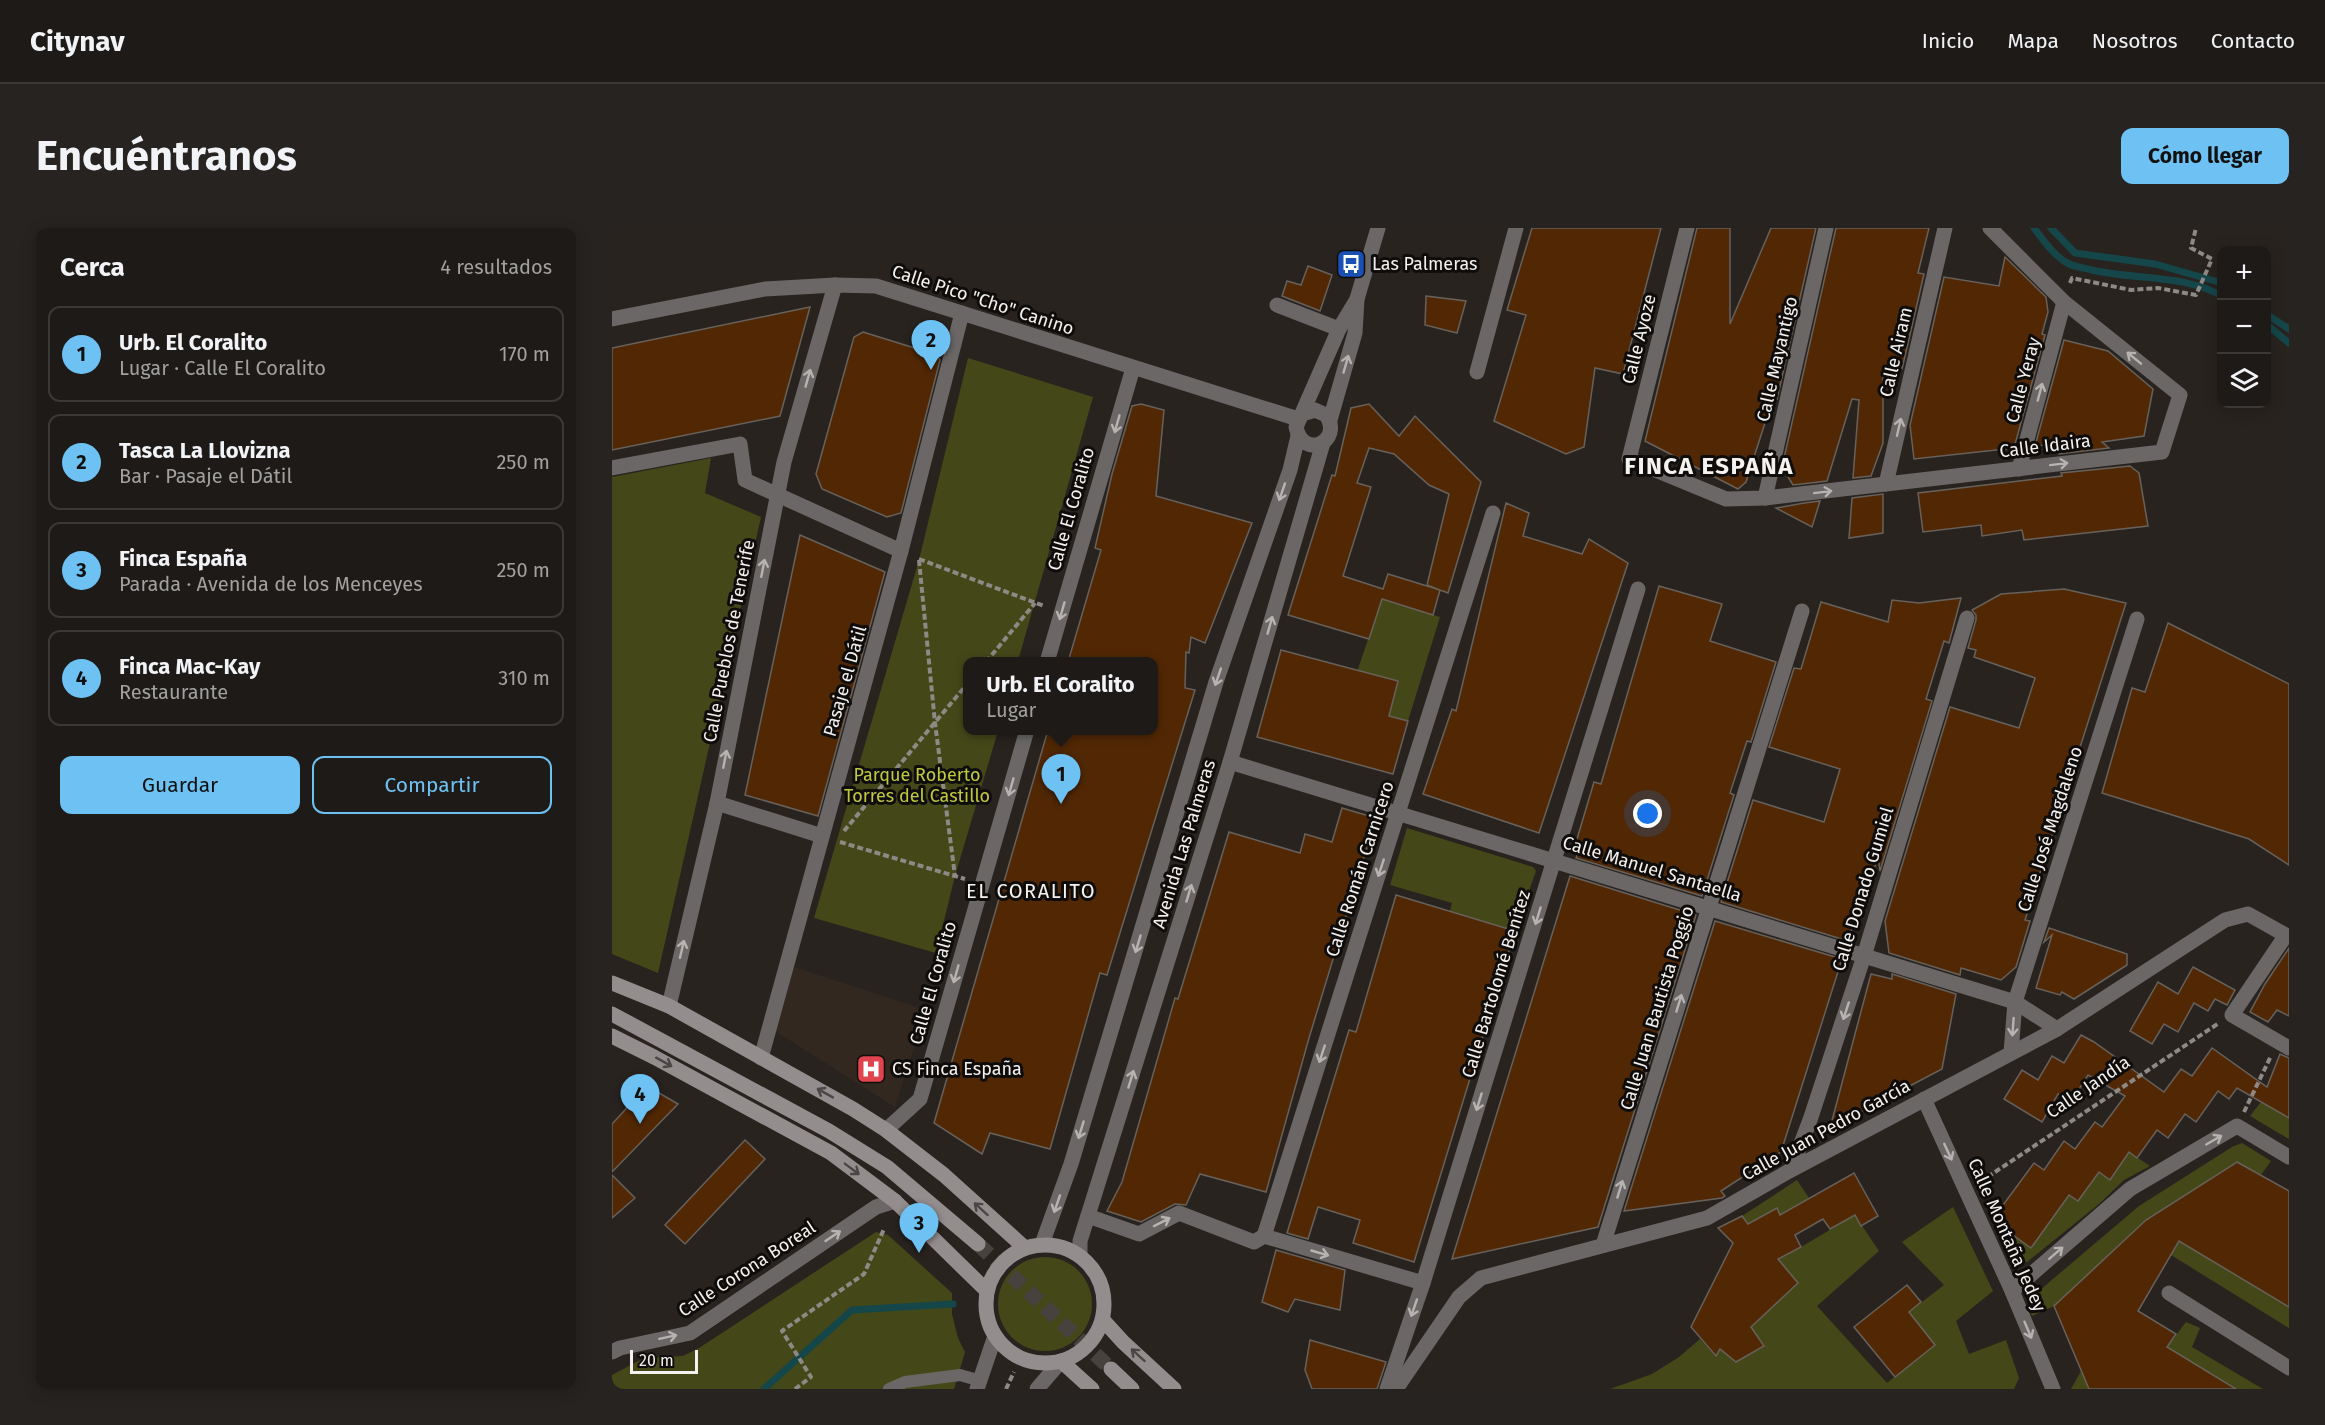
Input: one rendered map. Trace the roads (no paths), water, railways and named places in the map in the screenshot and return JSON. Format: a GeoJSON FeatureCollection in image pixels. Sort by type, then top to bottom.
{"type":"FeatureCollection","features":[{"type":"Feature","properties":{"kind":"main road"},"geometry":{"type":"LineString","coordinates":[[612,984],[669,1006],[886,1130],[944,1175],[1025,1248]]}},
{"type":"Feature","properties":{"kind":"main road"},"geometry":{"type":"LineString","coordinates":[[612,1014],[839,1137],[887,1167],[978,1244]]}},
{"type":"Feature","properties":{"kind":"main road"},"geometry":{"type":"LineString","coordinates":[[612,1036],[831,1153],[895,1202],[987,1291]]}},
{"type":"Feature","properties":{"kind":"main road"},"geometry":{"type":"LineString","coordinates":[[1042,1244],[1063,1247],[1080,1256],[1090,1265],[1103,1291],[1103,1320],[1096,1335],[1078,1353],[1061,1361],[1042,1363],[1019,1357],[995,1336],[986,1313],[987,1291],[993,1275],[1007,1258],[1025,1248],[1042,1244]]}},
{"type":"Feature","properties":{"kind":"main road"},"geometry":{"type":"LineString","coordinates":[[1103,1320],[1123,1342],[1174,1389]]}},
{"type":"Feature","properties":{"kind":"main road"},"geometry":{"type":"LineString","coordinates":[[1061,1361],[1092,1389]]}},
{"type":"Feature","properties":{"kind":"main road"},"geometry":{"type":"LineString","coordinates":[[1111,1369],[1132,1389]]}},
{"type":"Feature","properties":{"kind":"street"},"geometry":{"type":"LineString","coordinates":[[1330,420],[1354,333],[1357,299],[1378,228]]}},
{"type":"Feature","properties":{"kind":"street"},"geometry":{"type":"LineString","coordinates":[[1477,372],[1516,228]]}},
{"type":"Feature","properties":{"kind":"street","name":"Calle Ayoze"},"geometry":{"type":"LineString","coordinates":[[1629,459],[1687,228]]}},
{"type":"Feature","properties":{"kind":"street","name":"Calle Mayantigo"},"geometry":{"type":"LineString","coordinates":[[1765,498],[1826,228]]}},
{"type":"Feature","properties":{"kind":"street","name":"Calle Airam"},"geometry":{"type":"LineString","coordinates":[[1886,484],[1945,228]]}},
{"type":"Feature","properties":{"kind":"street","name":"Calle Idaira"},"geometry":{"type":"LineString","coordinates":[[1629,459],[1726,499],[1765,498],[2162,452],[2180,395],[2064,302],[1990,228]]}},
{"type":"Feature","properties":{"kind":"street","name":"Calle Pico \"Cho\" Canino"},"geometry":{"type":"LineString","coordinates":[[612,319],[765,289],[835,285],[876,286],[1133,368],[1300,416]]}},
{"type":"Feature","properties":{"kind":"street","name":"Calle Pueblos de Tenerife"},"geometry":{"type":"LineString","coordinates":[[669,1006],[717,803],[784,462],[835,285]]}},
{"type":"Feature","properties":{"kind":"street"},"geometry":{"type":"LineString","coordinates":[[1300,416],[1315,410],[1326,415],[1332,429],[1329,437],[1323,443],[1314,446],[1304,443],[1298,436],[1296,428],[1300,416],[1339,329],[1357,299]]}},
{"type":"Feature","properties":{"kind":"street","name":"Calle Yeray"},"geometry":{"type":"LineString","coordinates":[[2019,468],[2064,302]]}},
{"type":"Feature","properties":{"kind":"street"},"geometry":{"type":"LineString","coordinates":[[1277,305],[1339,329]]}},
{"type":"Feature","properties":{"kind":"street","name":"Pasaje el Dátil"},"geometry":{"type":"LineString","coordinates":[[761,1058],[901,551],[962,313]]}},
{"type":"Feature","properties":{"kind":"street","name":"Calle El Coralito"},"geometry":{"type":"LineString","coordinates":[[1048,657],[1133,368]]}},
{"type":"Feature","properties":{"kind":"street","name":"Avenida Las Palmeras"},"geometry":{"type":"LineString","coordinates":[[1042,1244],[1071,1164],[1213,694],[1290,470],[1298,436]]}},
{"type":"Feature","properties":{"kind":"street","name":"Avenida Las Palmeras"},"geometry":{"type":"LineString","coordinates":[[1080,1256],[1080,1241],[1230,762],[1323,443]]}},
{"type":"Feature","properties":{"kind":"street"},"geometry":{"type":"LineString","coordinates":[[612,468],[740,444],[744,480],[901,551]]}},
{"type":"Feature","properties":{"kind":"street","name":"Calle Román Carnicero"},"geometry":{"type":"LineString","coordinates":[[1264,1236],[1493,513]]}},
{"type":"Feature","properties":{"kind":"street","name":"Calle Bartolomé Benítez"},"geometry":{"type":"LineString","coordinates":[[1387,1389],[1423,1283],[1638,589]]}},
{"type":"Feature","properties":{"kind":"street","name":"Calle Juan Bautista Poggio"},"geometry":{"type":"LineString","coordinates":[[1603,1245],[1802,611]]}},
{"type":"Feature","properties":{"kind":"street","name":"Calle Donado Gumiel"},"geometry":{"type":"LineString","coordinates":[[1791,1170],[1810,1120],[1864,956],[1966,618]]}},
{"type":"Feature","properties":{"kind":"street","name":"Calle José Magdaleno"},"geometry":{"type":"LineString","coordinates":[[2011,1053],[2015,1002],[2137,619]]}},
{"type":"Feature","properties":{"kind":"street","name":"Calle El Coralito"},"geometry":{"type":"LineString","coordinates":[[886,1130],[920,1099],[1026,735]]}},
{"type":"Feature","properties":{"kind":"street","name":"Calle Manuel Santaella"},"geometry":{"type":"LineString","coordinates":[[1230,762],[2015,1002],[2057,1029]]}},
{"type":"Feature","properties":{"kind":"street"},"geometry":{"type":"LineString","coordinates":[[717,803],[822,837]]}},
{"type":"Feature","properties":{"kind":"street","name":"Calle Juan Pedro García"},"geometry":{"type":"LineString","coordinates":[[1396,1389],[1459,1297],[1481,1278],[1707,1218],[1791,1170],[2057,1029],[2226,920],[2248,914],[2287,936]]}},
{"type":"Feature","properties":{"kind":"street"},"geometry":{"type":"LineString","coordinates":[[2283,1045],[2232,1015],[2287,936]]}},
{"type":"Feature","properties":{"kind":"street","name":"Calle Montaña Jedey"},"geometry":{"type":"LineString","coordinates":[[1924,1099],[2012,1292],[2053,1389]]}},
{"type":"Feature","properties":{"kind":"street"},"geometry":{"type":"LineString","coordinates":[[2012,1292],[2130,1189],[2237,1126],[2289,1157]]}},
{"type":"Feature","properties":{"kind":"street","name":"Calle Corona Boreal"},"geometry":{"type":"LineString","coordinates":[[612,1352],[620,1348],[690,1333],[876,1207],[895,1202]]}},
{"type":"Feature","properties":{"kind":"street"},"geometry":{"type":"LineString","coordinates":[[1088,1216],[1139,1234],[1179,1214],[1254,1242],[1264,1236],[1423,1283]]}},
{"type":"Feature","properties":{"kind":"street"},"geometry":{"type":"LineString","coordinates":[[2169,1293],[2289,1368]]}},
{"type":"Feature","properties":{"kind":"street"},"geometry":{"type":"LineString","coordinates":[[979,1385],[995,1336]]}},
{"type":"Feature","properties":{"kind":"street"},"geometry":{"type":"LineString","coordinates":[[1037,1389],[1061,1361]]}},
{"type":"Feature","properties":{"kind":"lane"},"geometry":{"type":"LineString","coordinates":[[889,1389],[905,1382],[960,1375],[979,1385]]}},
{"type":"Feature","properties":{"kind":"waterway"},"geometry":{"type":"LineString","coordinates":[[2034,228],[2054,253],[2071,265],[2108,273],[2192,284],[2217,294]]}},
{"type":"Feature","properties":{"kind":"waterway"},"geometry":{"type":"LineString","coordinates":[[2051,228],[2075,253],[2155,264],[2217,282]]}},
{"type":"Feature","properties":{"kind":"waterway"},"geometry":{"type":"LineString","coordinates":[[2271,317],[2289,329]]}},
{"type":"Feature","properties":{"kind":"waterway"},"geometry":{"type":"LineString","coordinates":[[2271,328],[2289,343]]}},
{"type":"Feature","properties":{"kind":"waterway"},"geometry":{"type":"LineString","coordinates":[[764,1389],[852,1310],[953,1304]]}},
{"type":"Feature","properties":{"kind":"tunnel"},"geometry":{"type":"LineString","coordinates":[[978,1244],[1111,1369]]}},
{"type":"Feature","properties":{"kind":"place","name":"Las Palmeras"},"geometry":{"type":"Point","coordinates":[1351,264]}},
{"type":"Feature","properties":{"kind":"place","name":"Tasca La Llovizna"},"geometry":{"type":"Point","coordinates":[931,370]}},
{"type":"Feature","properties":{"kind":"place","name":"Urb. El Coralito"},"geometry":{"type":"Point","coordinates":[1061,804]}},
{"type":"Feature","properties":{"kind":"place","name":"CS Finca España"},"geometry":{"type":"Point","coordinates":[871,1069]}},
{"type":"Feature","properties":{"kind":"place","name":"Finca Mac-Kay"},"geometry":{"type":"Point","coordinates":[640,1124]}},
{"type":"Feature","properties":{"kind":"place","name":"Finca España"},"geometry":{"type":"Point","coordinates":[919,1253]}},
{"type":"Feature","properties":{"kind":"district","name":"FINCA ESPAÑA"},"geometry":{"type":"Point","coordinates":[1709,466]}},
{"type":"Feature","properties":{"kind":"district","name":"EL CORALITO"},"geometry":{"type":"Point","coordinates":[1031,891]}},
{"type":"Feature","properties":{"kind":"park label","name":"Parque Roberto Torres del Castillo"},"geometry":{"type":"Point","coordinates":[917,785]}}]}
